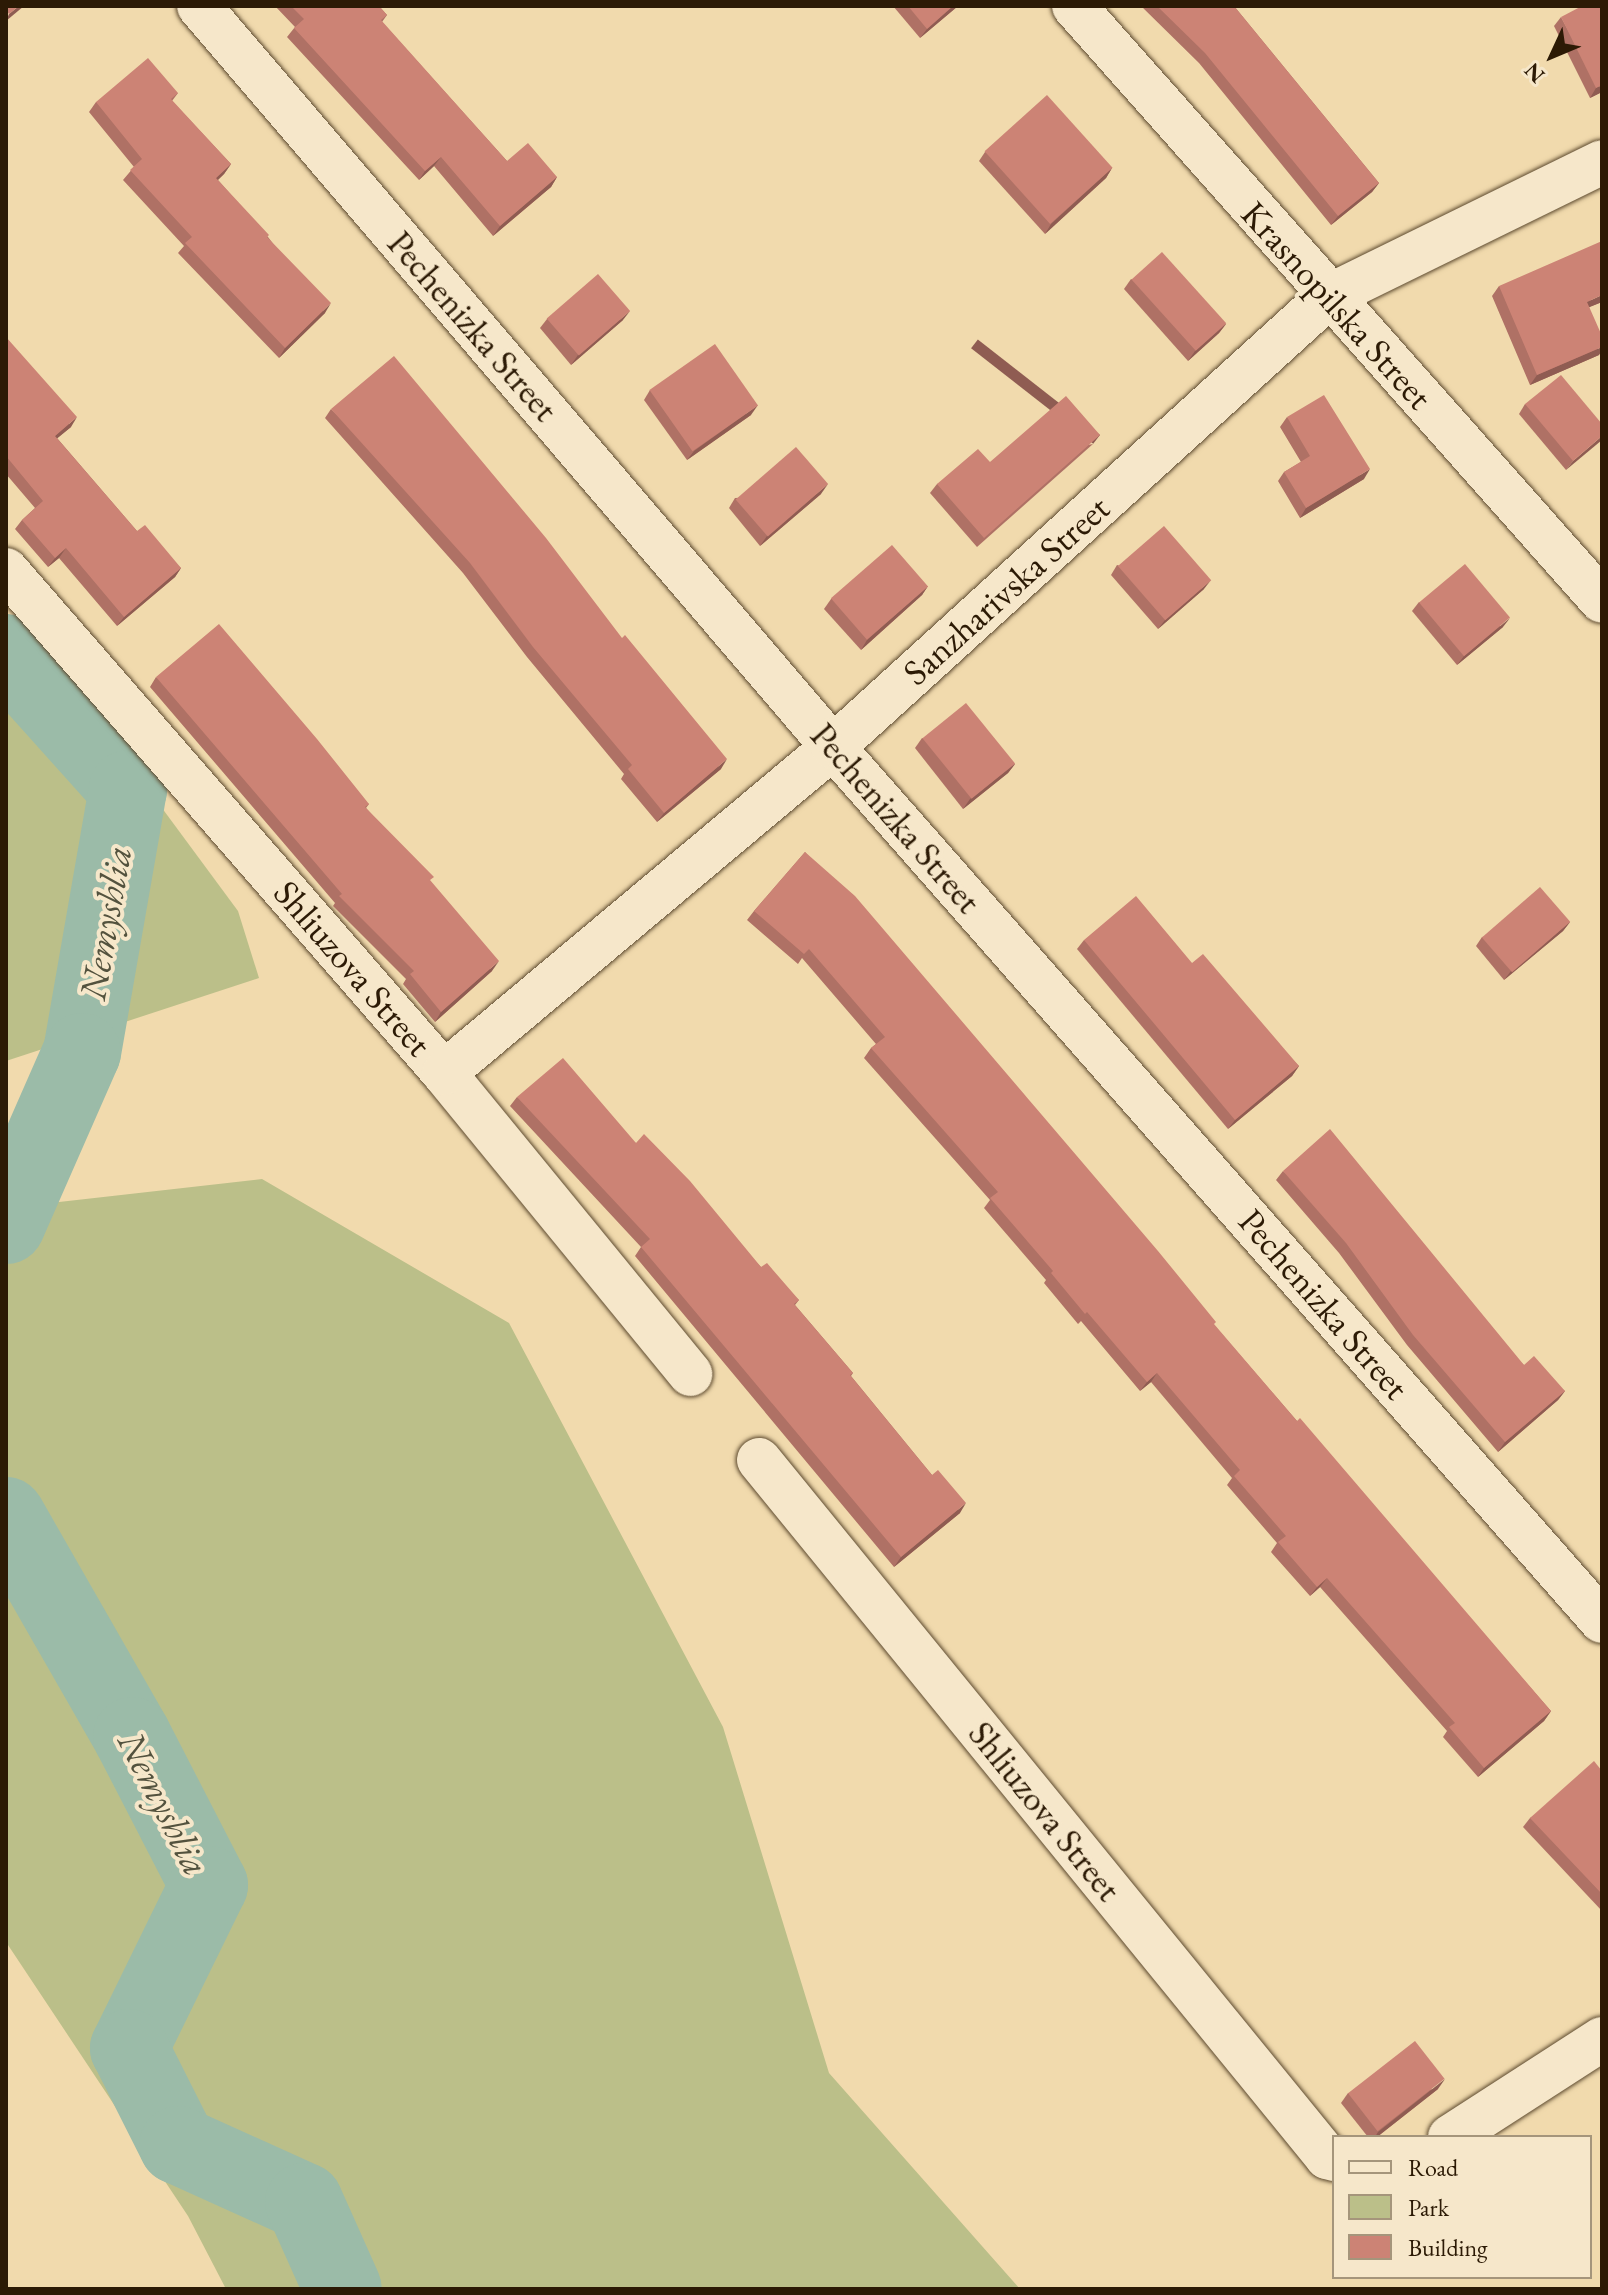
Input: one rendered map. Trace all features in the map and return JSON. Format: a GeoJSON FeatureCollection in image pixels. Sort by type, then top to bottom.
{"type":"FeatureCollection","features":[{"type":"Feature","properties":{"kind":"street","name":"Pechenizka Street"},"geometry":{"type":"LineString","coordinates":[[199,6],[833,747],[1602,1621]]}},
{"type":"Feature","properties":{"kind":"street","name":"Krasnopilska Street"},"geometry":{"type":"LineString","coordinates":[[1074,6],[1602,601]]}},
{"type":"Feature","properties":{"kind":"street","name":"Sanzharivska Street"},"geometry":{"type":"LineString","coordinates":[[444,1073],[833,747],[1329,296],[1602,162]]}},
{"type":"Feature","properties":{"kind":"street","name":"Shliuzova Street"},"geometry":{"type":"LineString","coordinates":[[6,570],[444,1073],[690,1374]]}},
{"type":"Feature","properties":{"kind":"street","name":"Shliuzova Street"},"geometry":{"type":"LineString","coordinates":[[759,1460],[1327,2157],[1332,2158]]}},
{"type":"Feature","properties":{"kind":"street"},"geometry":{"type":"LineString","coordinates":[[1453,2135],[1602,2039]]}},
{"type":"Feature","properties":{"kind":"green space"},"geometry":{"type":"Polygon","coordinates":[[[6,622],[159,804],[238,911],[259,978],[6,1061],[6,622]]]}},
{"type":"Feature","properties":{"kind":"green space"},"geometry":{"type":"Polygon","coordinates":[[[262,1179],[509,1323],[723,1727],[829,2073],[1020,2289],[226,2289],[188,2216],[6,1942],[6,1208],[262,1179]]]}},
{"type":"Feature","properties":{"kind":"building"},"geometry":{"type":"Polygon","coordinates":[[[6,6],[19,6],[9,14],[6,6]]]}},
{"type":"Feature","properties":{"kind":"building"},"geometry":{"type":"Polygon","coordinates":[[[291,6],[379,6],[387,15],[381,20],[507,161],[528,143],[557,177],[500,226],[441,157],[425,171],[294,28],[304,19],[291,6]]]}},
{"type":"Feature","properties":{"kind":"building"},"geometry":{"type":"Polygon","coordinates":[[[908,6],[953,6],[927,29],[908,6]]]}},
{"type":"Feature","properties":{"kind":"building"},"geometry":{"type":"Polygon","coordinates":[[[1157,6],[1234,6],[1379,183],[1338,216],[1205,53],[1157,6]]]}},
{"type":"Feature","properties":{"kind":"building"},"geometry":{"type":"Polygon","coordinates":[[[1582,6],[1602,6],[1602,85],[1596,88],[1561,17],[1582,6]]]}},
{"type":"Feature","properties":{"kind":"building"},"geometry":{"type":"Polygon","coordinates":[[[148,58],[178,93],[171,99],[231,164],[216,178],[269,235],[267,237],[331,303],[285,348],[185,243],[192,237],[130,170],[142,159],[96,102],[148,58]]]}},
{"type":"Feature","properties":{"kind":"building"},"geometry":{"type":"Polygon","coordinates":[[[1047,95],[1113,168],[1050,224],[985,151],[1047,95]]]}},
{"type":"Feature","properties":{"kind":"building"},"geometry":{"type":"Polygon","coordinates":[[[1602,241],[1602,295],[1587,302],[1602,336],[1602,347],[1537,375],[1499,286],[1602,241]]]}},
{"type":"Feature","properties":{"kind":"building"},"geometry":{"type":"Polygon","coordinates":[[[1162,252],[1226,323],[1196,351],[1132,279],[1162,252]]]}},
{"type":"Feature","properties":{"kind":"building"},"geometry":{"type":"Polygon","coordinates":[[[598,274],[630,311],[579,356],[547,319],[598,274]]]}},
{"type":"Feature","properties":{"kind":"building"},"geometry":{"type":"Polygon","coordinates":[[[6,337],[77,417],[55,436],[137,531],[145,525],[181,568],[124,617],[66,548],[55,558],[22,520],[43,501],[6,456],[6,337]]]}},
{"type":"Feature","properties":{"kind":"building"},"geometry":{"type":"Polygon","coordinates":[[[715,344],[758,405],[692,451],[649,390],[715,344]]]}},
{"type":"Feature","properties":{"kind":"building"},"geometry":{"type":"Polygon","coordinates":[[[394,356],[546,538],[622,638],[625,635],[727,759],[664,813],[628,769],[632,765],[533,647],[470,563],[331,409],[394,356]]]}},
{"type":"Feature","properties":{"kind":"building"},"geometry":{"type":"Polygon","coordinates":[[[1561,375],[1602,424],[1602,436],[1573,461],[1525,404],[1561,375]]]}},
{"type":"Feature","properties":{"kind":"building"},"geometry":{"type":"Polygon","coordinates":[[[1324,395],[1370,469],[1306,508],[1284,472],[1310,456],[1287,417],[1324,395]]]}},
{"type":"Feature","properties":{"kind":"building"},"geometry":{"type":"Polygon","coordinates":[[[1066,396],[1100,435],[984,538],[937,484],[978,449],[990,462],[1066,396]]]}},
{"type":"Feature","properties":{"kind":"building"},"geometry":{"type":"Polygon","coordinates":[[[796,447],[828,484],[768,536],[736,499],[796,447]]]}},
{"type":"Feature","properties":{"kind":"building"},"geometry":{"type":"Polygon","coordinates":[[[1164,526],[1211,580],[1165,620],[1118,566],[1164,526]]]}},
{"type":"Feature","properties":{"kind":"building"},"geometry":{"type":"Polygon","coordinates":[[[892,545],[928,587],[867,640],[831,598],[892,545]]]}},
{"type":"Feature","properties":{"kind":"building"},"geometry":{"type":"Polygon","coordinates":[[[1465,564],[1510,618],[1464,656],[1419,603],[1465,564]]]}},
{"type":"Feature","properties":{"kind":"building"},"geometry":{"type":"Polygon","coordinates":[[[219,624],[369,804],[365,807],[434,877],[430,880],[499,961],[441,1012],[410,974],[414,971],[339,896],[342,894],[156,677],[219,624]]]}},
{"type":"Feature","properties":{"kind":"building"},"geometry":{"type":"Polygon","coordinates":[[[966,703],[1015,764],[972,799],[922,738],[966,703]]]}},
{"type":"Feature","properties":{"kind":"building"},"geometry":{"type":"Polygon","coordinates":[[[805,852],[855,896],[1158,1251],[1216,1322],[1214,1324],[1297,1421],[1300,1418],[1551,1711],[1484,1768],[1449,1727],[1455,1723],[1327,1578],[1317,1587],[1278,1542],[1286,1536],[1234,1476],[1240,1470],[1157,1373],[1147,1382],[1051,1273],[1053,1271],[990,1198],[998,1192],[871,1048],[885,1037],[809,949],[804,954],[754,911],[805,852]]]}},
{"type":"Feature","properties":{"kind":"building"},"geometry":{"type":"Polygon","coordinates":[[[1540,887],[1570,922],[1512,972],[1482,938],[1540,887]]]}},
{"type":"Feature","properties":{"kind":"building"},"geometry":{"type":"Polygon","coordinates":[[[1136,896],[1192,963],[1203,954],[1299,1066],[1235,1120],[1084,940],[1136,896]]]}},
{"type":"Feature","properties":{"kind":"building"},"geometry":{"type":"Polygon","coordinates":[[[563,1058],[636,1143],[644,1134],[690,1181],[761,1267],[767,1263],[799,1300],[794,1304],[853,1373],[850,1375],[932,1475],[938,1470],[966,1503],[901,1557],[641,1247],[650,1239],[517,1097],[563,1058]]]}},
{"type":"Feature","properties":{"kind":"building"},"geometry":{"type":"Polygon","coordinates":[[[1330,1129],[1524,1365],[1534,1356],[1565,1391],[1505,1442],[1413,1335],[1346,1243],[1283,1171],[1330,1129]]]}},
{"type":"Feature","properties":{"kind":"building"},"geometry":{"type":"Polygon","coordinates":[[[1594,1761],[1602,1771],[1602,1894],[1530,1818],[1594,1761]]]}},
{"type":"Feature","properties":{"kind":"building"},"geometry":{"type":"Polygon","coordinates":[[[1415,2041],[1445,2079],[1378,2131],[1348,2093],[1415,2041]]]}},
{"type":"Feature","properties":{"kind":"waterway","name":"Nemyshlia"},"geometry":{"type":"LineString","coordinates":[[6,653],[128,789],[82,1052],[6,1225]]}},
{"type":"Feature","properties":{"kind":"waterway","name":"Nemyshlia"},"geometry":{"type":"LineString","coordinates":[[6,1516],[132,1736],[209,1885],[129,2048],[178,2145],[304,2202],[343,2289]]}}]}
